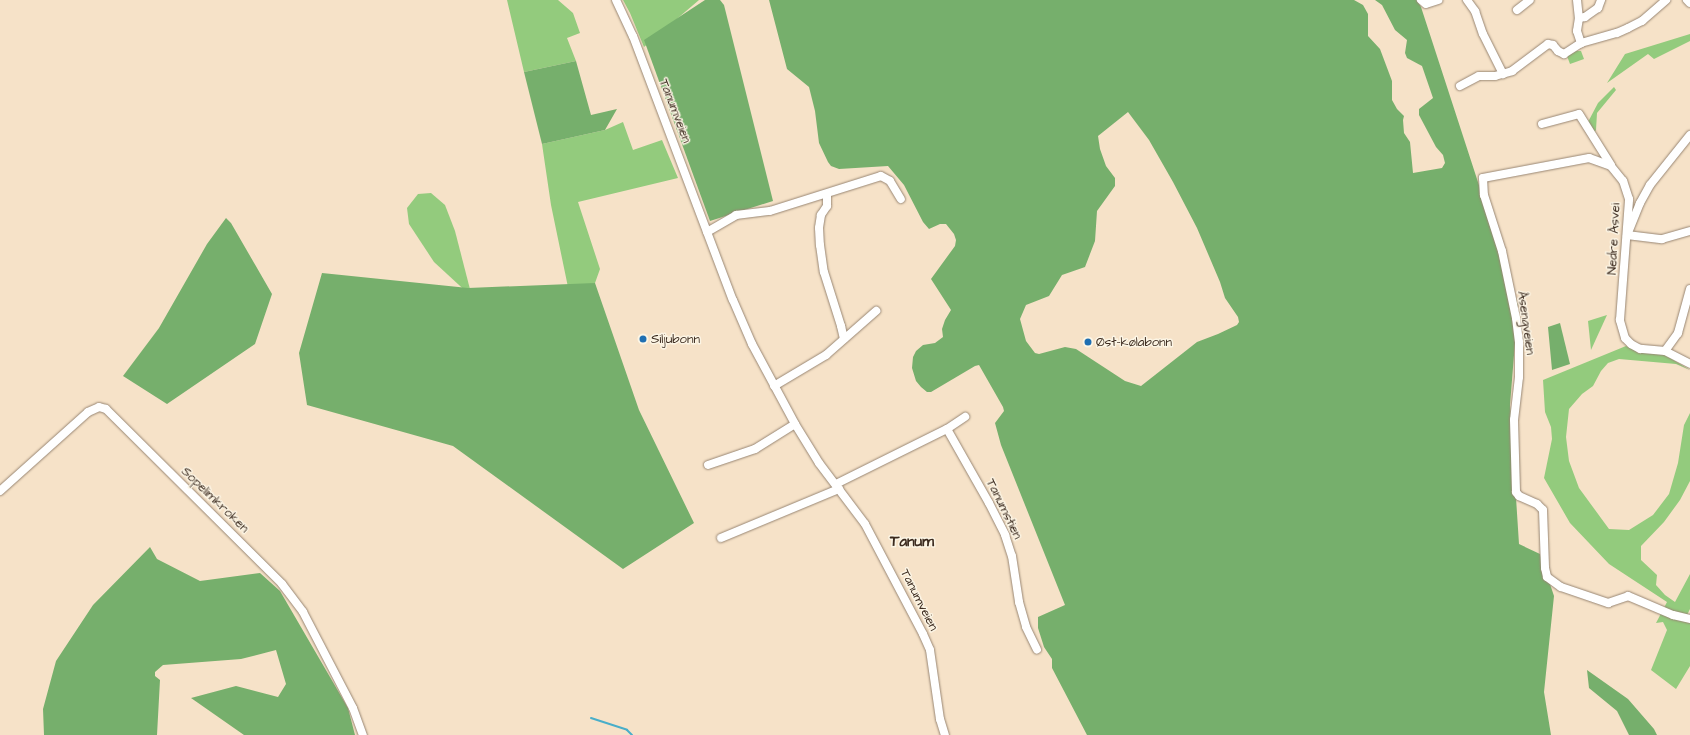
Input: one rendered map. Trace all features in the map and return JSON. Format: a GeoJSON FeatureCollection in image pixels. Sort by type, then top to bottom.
{"type":"FeatureCollection","features":[{"type":"Feature","properties":{"kind":"street","name":"Tanumveien"},"geometry":{"type":"LineString","coordinates":[[616,0],[633,36],[739,315],[794,424],[864,524],[923,634],[930,650],[940,719],[945,735]]}},
{"type":"Feature","properties":{"kind":"street"},"geometry":{"type":"LineString","coordinates":[[1424,2],[1438,0]]}},
{"type":"Feature","properties":{"kind":"street"},"geometry":{"type":"LineString","coordinates":[[1468,0],[1475,11],[1483,34],[1504,74]]}},
{"type":"Feature","properties":{"kind":"street"},"geometry":{"type":"LineString","coordinates":[[1517,10],[1530,0]]}},
{"type":"Feature","properties":{"kind":"street"},"geometry":{"type":"LineString","coordinates":[[1577,0],[1579,18],[1577,31],[1581,43]]}},
{"type":"Feature","properties":{"kind":"street"},"geometry":{"type":"LineString","coordinates":[[1579,18],[1586,17],[1598,8],[1601,0]]}},
{"type":"Feature","properties":{"kind":"street"},"geometry":{"type":"LineString","coordinates":[[1460,86],[1479,76],[1512,72],[1548,44],[1553,45],[1558,51],[1564,54],[1581,43],[1617,33],[1642,21],[1666,0]]}},
{"type":"Feature","properties":{"kind":"street"},"geometry":{"type":"LineString","coordinates":[[1687,0],[1690,3]]}},
{"type":"Feature","properties":{"kind":"street","name":"Nedre Åsvei"},"geometry":{"type":"LineString","coordinates":[[1542,124],[1579,114],[1611,166],[1623,180],[1629,199],[1620,312],[1621,329],[1625,338],[1631,344],[1640,349],[1665,351]]}},
{"type":"Feature","properties":{"kind":"street"},"geometry":{"type":"LineString","coordinates":[[1690,135],[1650,185],[1640,203],[1627,235],[1662,239],[1690,231]]}},
{"type":"Feature","properties":{"kind":"street","name":"Åsengveien"},"geometry":{"type":"LineString","coordinates":[[1611,166],[1589,158],[1483,178],[1484,195],[1500,245],[1510,287],[1519,342],[1519,377],[1514,434],[1514,482],[1516,492],[1519,496],[1532,501],[1543,510],[1545,568],[1547,577],[1551,581],[1574,593],[1608,603],[1628,596],[1673,615],[1690,619]]}},
{"type":"Feature","properties":{"kind":"street"},"geometry":{"type":"LineString","coordinates":[[707,232],[736,215],[770,211],[828,194],[881,176],[890,181],[901,199]]}},
{"type":"Feature","properties":{"kind":"street"},"geometry":{"type":"LineString","coordinates":[[828,194],[828,201],[822,215],[819,228],[820,245],[824,272],[842,326],[844,339]]}},
{"type":"Feature","properties":{"kind":"street"},"geometry":{"type":"LineString","coordinates":[[1690,289],[1680,328],[1665,351],[1690,364]]}},
{"type":"Feature","properties":{"kind":"street"},"geometry":{"type":"LineString","coordinates":[[774,386],[826,355],[876,311]]}},
{"type":"Feature","properties":{"kind":"street","name":"Sopelimkroken"},"geometry":{"type":"LineString","coordinates":[[0,491],[88,412],[98,407],[106,409],[282,584],[303,612],[353,708],[363,735]]}},
{"type":"Feature","properties":{"kind":"street"},"geometry":{"type":"LineString","coordinates":[[721,538],[838,487],[947,429],[965,417]]}},
{"type":"Feature","properties":{"kind":"street"},"geometry":{"type":"LineString","coordinates":[[708,465],[755,449],[794,424]]}},
{"type":"Feature","properties":{"kind":"street","name":"Tanumstien"},"geometry":{"type":"LineString","coordinates":[[947,429],[989,503],[1005,535],[1012,556],[1019,602],[1026,627],[1037,650]]}},
{"type":"Feature","properties":{"kind":"green space"},"geometry":{"type":"Polygon","coordinates":[[[507,0],[558,0],[573,13],[580,33],[567,38],[576,61],[524,72],[507,0]]]}},
{"type":"Feature","properties":{"kind":"green space"},"geometry":{"type":"Polygon","coordinates":[[[623,0],[699,0],[644,47],[623,0]]]}},
{"type":"Feature","properties":{"kind":"green space"},"geometry":{"type":"Polygon","coordinates":[[[705,0],[720,0],[724,5],[773,201],[710,221],[644,40],[705,0]]]}},
{"type":"Feature","properties":{"kind":"green space"},"geometry":{"type":"Polygon","coordinates":[[[769,0],[1354,0],[1363,5],[1368,14],[1368,36],[1380,49],[1392,81],[1392,100],[1397,109],[1404,116],[1404,133],[1410,142],[1413,173],[1442,168],[1445,163],[1443,155],[1436,147],[1419,115],[1419,109],[1433,98],[1422,66],[1407,58],[1405,53],[1407,40],[1395,30],[1382,5],[1375,0],[1417,0],[1421,7],[1518,305],[1510,405],[1519,544],[1540,554],[1554,596],[1544,692],[1551,735],[1087,735],[1052,668],[1052,659],[1044,647],[1038,628],[1038,617],[1065,605],[1001,445],[995,423],[1004,411],[1003,407],[979,365],[931,392],[927,392],[916,381],[912,368],[913,357],[916,351],[923,345],[935,343],[943,337],[942,329],[951,310],[931,279],[955,246],[956,240],[954,234],[946,224],[940,224],[929,229],[923,222],[904,185],[888,166],[839,169],[831,166],[819,143],[815,111],[809,87],[787,69],[769,0]],[[1128,112],[1098,136],[1100,149],[1106,166],[1115,178],[1115,186],[1097,211],[1095,241],[1085,267],[1062,275],[1049,296],[1026,305],[1020,319],[1026,341],[1035,353],[1039,354],[1065,347],[1076,349],[1125,381],[1141,386],[1197,342],[1237,325],[1239,322],[1238,317],[1225,298],[1220,282],[1197,228],[1149,140],[1128,112]]]}},
{"type":"Feature","properties":{"kind":"green space"},"geometry":{"type":"Polygon","coordinates":[[[1690,34],[1690,41],[1654,59],[1648,54],[1607,83],[1625,54],[1690,34]]]}},
{"type":"Feature","properties":{"kind":"green space"},"geometry":{"type":"Polygon","coordinates":[[[1576,51],[1581,51],[1584,59],[1570,64],[1567,56],[1576,51]]]}},
{"type":"Feature","properties":{"kind":"green space"},"geometry":{"type":"Polygon","coordinates":[[[576,61],[591,115],[617,109],[605,130],[542,144],[524,72],[576,61]]]}},
{"type":"Feature","properties":{"kind":"green space"},"geometry":{"type":"Polygon","coordinates":[[[1614,87],[1616,90],[1597,113],[1596,130],[1594,133],[1588,122],[1598,103],[1614,87]]]}},
{"type":"Feature","properties":{"kind":"green space"},"geometry":{"type":"Polygon","coordinates":[[[623,122],[633,150],[662,140],[678,178],[578,202],[600,269],[595,283],[569,292],[551,205],[542,144],[605,130],[623,122]]]}},
{"type":"Feature","properties":{"kind":"green space"},"geometry":{"type":"Polygon","coordinates":[[[431,193],[445,205],[455,231],[472,297],[434,262],[409,224],[407,208],[418,194],[431,193]]]}},
{"type":"Feature","properties":{"kind":"green space"},"geometry":{"type":"Polygon","coordinates":[[[226,218],[231,223],[272,294],[255,344],[167,404],[123,376],[159,328],[207,244],[226,218]]]}},
{"type":"Feature","properties":{"kind":"green space"},"geometry":{"type":"Polygon","coordinates":[[[322,273],[468,288],[595,283],[639,410],[694,523],[623,569],[453,446],[307,405],[299,353],[322,273]]]}},
{"type":"Feature","properties":{"kind":"green space"},"geometry":{"type":"Polygon","coordinates":[[[1607,315],[1591,350],[1588,321],[1607,315]]]}},
{"type":"Feature","properties":{"kind":"green space"},"geometry":{"type":"Polygon","coordinates":[[[1560,323],[1570,364],[1552,370],[1548,327],[1560,323]]]}},
{"type":"Feature","properties":{"kind":"green space"},"geometry":{"type":"Polygon","coordinates":[[[1626,346],[1634,350],[1665,355],[1690,370],[1676,364],[1619,359],[1608,363],[1601,371],[1593,386],[1582,394],[1569,409],[1566,437],[1569,461],[1579,488],[1609,529],[1629,530],[1653,515],[1669,494],[1678,463],[1684,425],[1690,413],[1690,481],[1680,500],[1664,522],[1641,546],[1641,560],[1657,575],[1656,585],[1665,595],[1675,602],[1690,574],[1690,609],[1687,615],[1690,616],[1690,666],[1676,689],[1651,670],[1667,630],[1663,622],[1656,623],[1667,602],[1609,564],[1570,523],[1544,478],[1552,439],[1551,427],[1545,412],[1543,380],[1626,346]]]}},
{"type":"Feature","properties":{"kind":"green space"},"geometry":{"type":"Polygon","coordinates":[[[150,547],[157,559],[200,581],[260,573],[280,591],[348,708],[355,735],[244,735],[191,698],[236,686],[278,697],[286,684],[276,650],[241,659],[163,665],[155,672],[155,676],[160,680],[157,735],[44,735],[43,709],[56,661],[93,605],[150,547]]]}},
{"type":"Feature","properties":{"kind":"green space"},"geometry":{"type":"Polygon","coordinates":[[[1587,670],[1628,699],[1654,729],[1657,735],[1629,735],[1617,711],[1589,688],[1587,670]]]}},
{"type":"Feature","properties":{"kind":"waterway"},"geometry":{"type":"LineString","coordinates":[[591,718],[627,730],[632,735]]}},
{"type":"Feature","properties":{"kind":"place","name":"Siljubonn"},"geometry":{"type":"Point","coordinates":[643,339]}},
{"type":"Feature","properties":{"kind":"place","name":"Øst-kølabonn"},"geometry":{"type":"Point","coordinates":[1088,342]}},
{"type":"Feature","properties":{"kind":"district","name":"Tanum"},"geometry":{"type":"Point","coordinates":[912,542]}}]}
